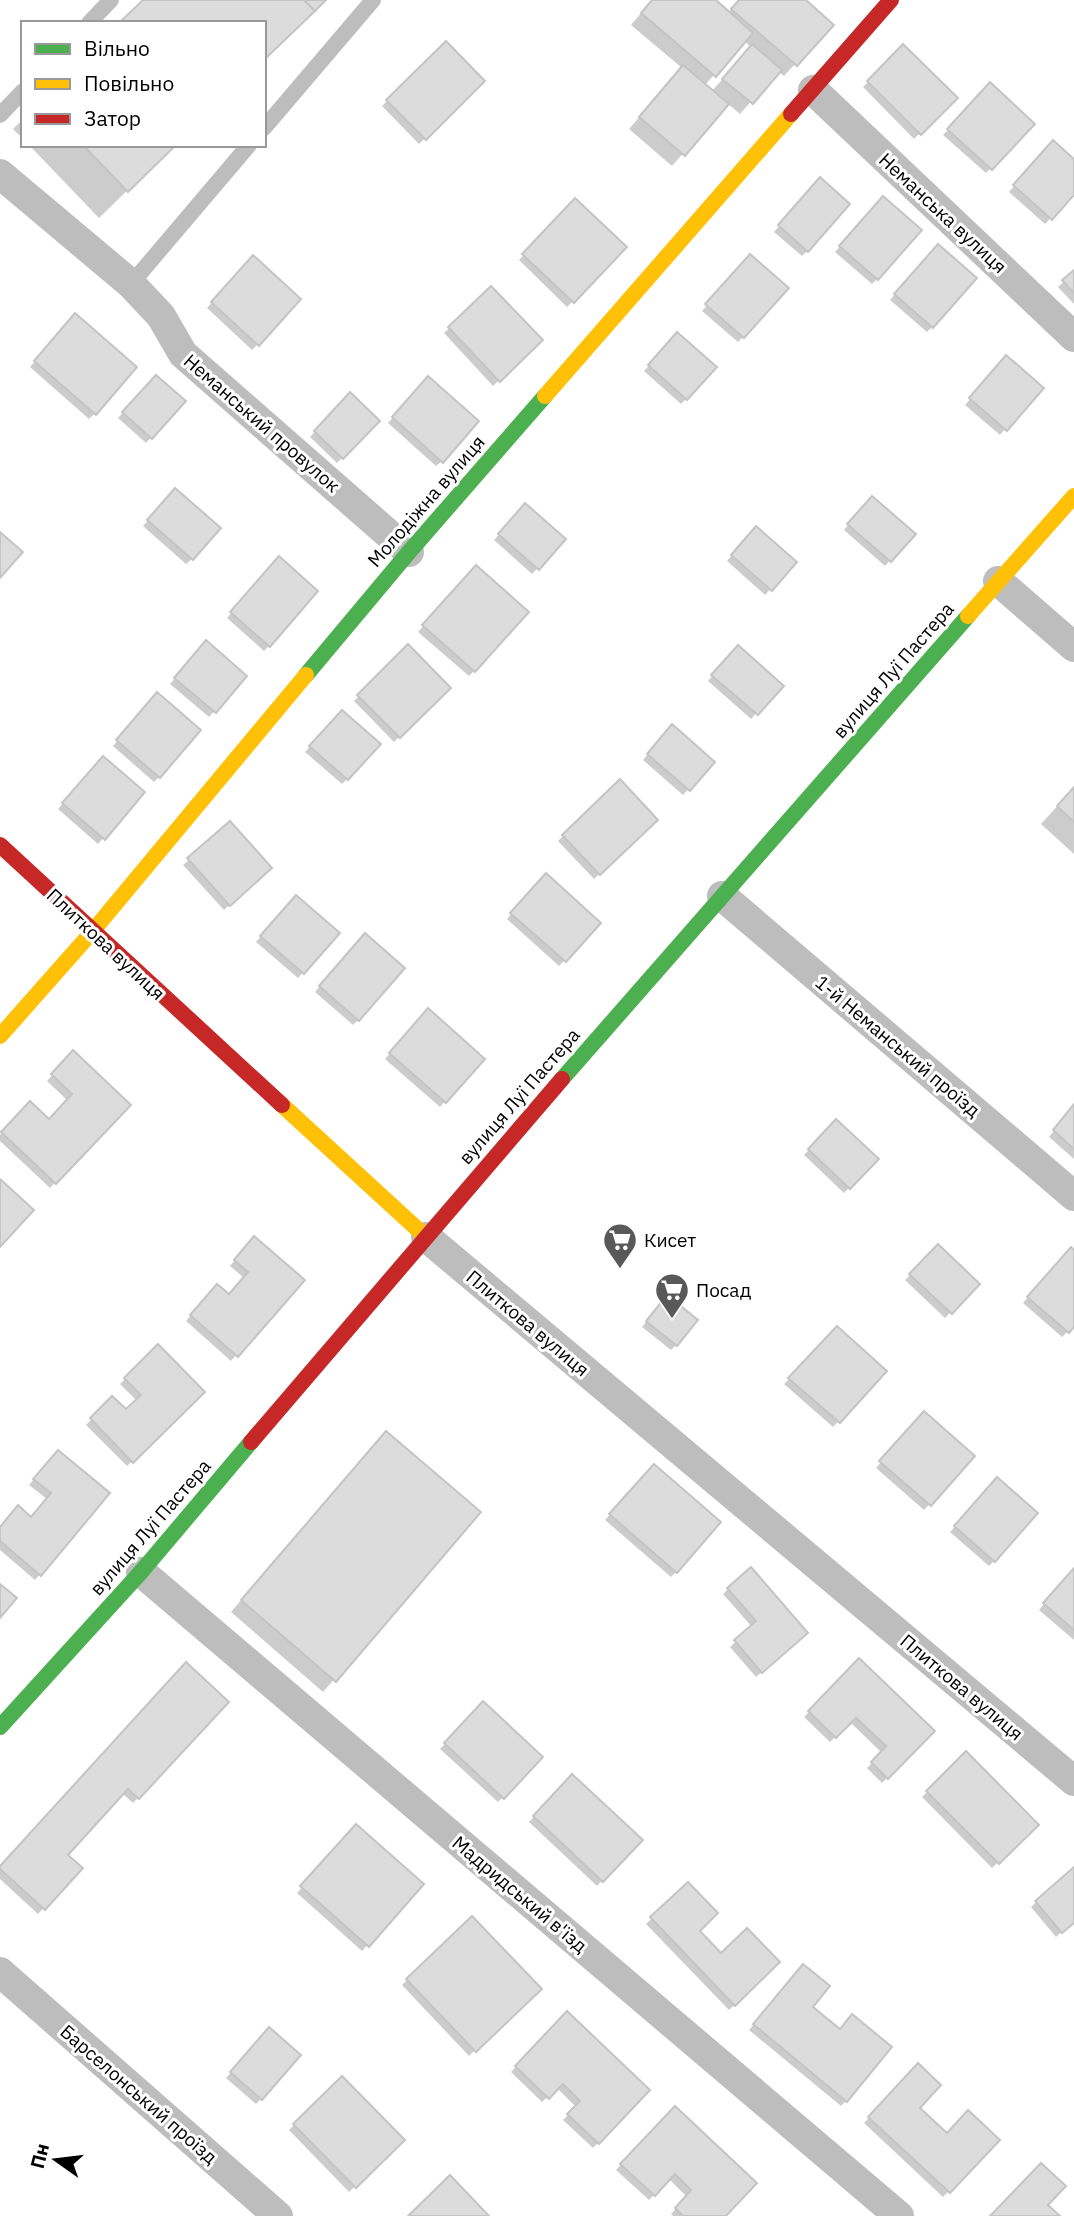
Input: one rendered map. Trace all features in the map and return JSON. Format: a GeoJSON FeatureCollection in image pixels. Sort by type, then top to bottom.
{"type":"FeatureCollection","features":[{"type":"Feature","properties":{"kind":"street","name":"Молодіжна вулиця"},"geometry":{"type":"LineString","coordinates":[[0,1036],[92,932],[410,552],[813,90],[882,3]]}},
{"type":"Feature","properties":{"kind":"street","name":"Неманська вулиця"},"geometry":{"type":"LineString","coordinates":[[813,90],[1074,337]]}},
{"type":"Feature","properties":{"kind":"street","name":"Неманський провулок"},"geometry":{"type":"LineString","coordinates":[[0,174],[131,284],[161,316],[183,354],[410,552]]}},
{"type":"Feature","properties":{"kind":"street","name":"вулиця Луї Пастера"},"geometry":{"type":"LineString","coordinates":[[0,1727],[141,1572],[426,1237],[1074,496]]}},
{"type":"Feature","properties":{"kind":"street"},"geometry":{"type":"LineString","coordinates":[[998,581],[1074,647]]}},
{"type":"Feature","properties":{"kind":"street","name":"Плиткова вулиця"},"geometry":{"type":"LineString","coordinates":[[0,845],[426,1237],[1074,1781]]}},
{"type":"Feature","properties":{"kind":"street","name":"1-й Неманський проїзд"},"geometry":{"type":"LineString","coordinates":[[722,896],[1074,1196]]}},
{"type":"Feature","properties":{"kind":"street","name":"Мадридський в'їзд"},"geometry":{"type":"LineString","coordinates":[[141,1572],[898,2216]]}},
{"type":"Feature","properties":{"kind":"street","name":"Барселонський проїзд"},"geometry":{"type":"LineString","coordinates":[[0,1972],[278,2216]]}},
{"type":"Feature","properties":{"kind":"lane"},"geometry":{"type":"LineString","coordinates":[[91,21],[111,0]]}},
{"type":"Feature","properties":{"kind":"lane"},"geometry":{"type":"LineString","coordinates":[[266,126],[373,0]]}},
{"type":"Feature","properties":{"kind":"lane"},"geometry":{"type":"LineString","coordinates":[[0,115],[21,94]]}},
{"type":"Feature","properties":{"kind":"lane"},"geometry":{"type":"LineString","coordinates":[[131,284],[247,147]]}},
{"type":"Feature","properties":{"kind":"building"},"geometry":{"type":"Polygon","coordinates":[[[143,0],[304,0],[315,11],[266,58],[266,21],[121,21],[143,0]]]}},
{"type":"Feature","properties":{"kind":"building"},"geometry":{"type":"Polygon","coordinates":[[[304,0],[326,0],[315,11],[304,0]]]}},
{"type":"Feature","properties":{"kind":"building"},"geometry":{"type":"Polygon","coordinates":[[[652,0],[716,0],[753,33],[716,77],[641,13],[652,0]]]}},
{"type":"Feature","properties":{"kind":"building"},"geometry":{"type":"Polygon","coordinates":[[[739,0],[806,0],[834,25],[797,66],[731,9],[739,0]]]}},
{"type":"Feature","properties":{"kind":"building"},"geometry":{"type":"Polygon","coordinates":[[[446,41],[485,81],[426,140],[386,100],[446,41]]]}},
{"type":"Feature","properties":{"kind":"building"},"geometry":{"type":"Polygon","coordinates":[[[752,44],[782,70],[753,104],[722,79],[752,44]]]}},
{"type":"Feature","properties":{"kind":"building"},"geometry":{"type":"Polygon","coordinates":[[[903,44],[958,98],[921,135],[867,81],[903,44]]]}},
{"type":"Feature","properties":{"kind":"building"},"geometry":{"type":"Polygon","coordinates":[[[683,65],[729,104],[685,156],[639,117],[683,65]]]}},
{"type":"Feature","properties":{"kind":"building"},"geometry":{"type":"Polygon","coordinates":[[[990,82],[1035,124],[992,170],[947,129],[990,82]]]}},
{"type":"Feature","properties":{"kind":"building"},"geometry":{"type":"Polygon","coordinates":[[[1053,140],[1074,159],[1074,195],[1052,220],[1013,185],[1053,140]]]}},
{"type":"Feature","properties":{"kind":"building"},"geometry":{"type":"Polygon","coordinates":[[[85,147],[174,147],[128,192],[85,147]]]}},
{"type":"Feature","properties":{"kind":"building"},"geometry":{"type":"Polygon","coordinates":[[[820,177],[850,204],[808,252],[778,225],[820,177]]]}},
{"type":"Feature","properties":{"kind":"building"},"geometry":{"type":"Polygon","coordinates":[[[883,196],[922,230],[878,280],[839,246],[883,196]]]}},
{"type":"Feature","properties":{"kind":"building"},"geometry":{"type":"Polygon","coordinates":[[[575,198],[627,247],[574,303],[522,254],[575,198]]]}},
{"type":"Feature","properties":{"kind":"building"},"geometry":{"type":"Polygon","coordinates":[[[938,244],[977,278],[933,328],[894,294],[938,244]]]}},
{"type":"Feature","properties":{"kind":"building"},"geometry":{"type":"Polygon","coordinates":[[[750,254],[789,288],[744,338],[705,304],[750,254]]]}},
{"type":"Feature","properties":{"kind":"building"},"geometry":{"type":"Polygon","coordinates":[[[253,255],[301,299],[259,346],[211,302],[253,255]]]}},
{"type":"Feature","properties":{"kind":"building"},"geometry":{"type":"Polygon","coordinates":[[[1074,270],[1074,293],[1062,280],[1074,270]]]}},
{"type":"Feature","properties":{"kind":"building"},"geometry":{"type":"Polygon","coordinates":[[[491,286],[543,340],[500,382],[448,327],[491,286]]]}},
{"type":"Feature","properties":{"kind":"building"},"geometry":{"type":"Polygon","coordinates":[[[75,313],[137,367],[96,415],[34,361],[75,313]]]}},
{"type":"Feature","properties":{"kind":"building"},"geometry":{"type":"Polygon","coordinates":[[[677,332],[717,367],[687,400],[648,365],[677,332]]]}},
{"type":"Feature","properties":{"kind":"building"},"geometry":{"type":"Polygon","coordinates":[[[1006,355],[1044,388],[1007,431],[969,398],[1006,355]]]}},
{"type":"Feature","properties":{"kind":"building"},"geometry":{"type":"Polygon","coordinates":[[[156,375],[186,401],[152,439],[122,412],[156,375]]]}},
{"type":"Feature","properties":{"kind":"building"},"geometry":{"type":"Polygon","coordinates":[[[428,376],[479,421],[443,463],[392,417],[428,376]]]}},
{"type":"Feature","properties":{"kind":"building"},"geometry":{"type":"Polygon","coordinates":[[[350,392],[380,421],[343,459],[314,431],[350,392]]]}},
{"type":"Feature","properties":{"kind":"building"},"geometry":{"type":"Polygon","coordinates":[[[175,488],[221,528],[193,560],[147,520],[175,488]]]}},
{"type":"Feature","properties":{"kind":"building"},"geometry":{"type":"Polygon","coordinates":[[[872,496],[916,534],[891,562],[847,524],[872,496]]]}},
{"type":"Feature","properties":{"kind":"building"},"geometry":{"type":"Polygon","coordinates":[[[525,503],[566,539],[539,570],[498,534],[525,503]]]}},
{"type":"Feature","properties":{"kind":"building"},"geometry":{"type":"Polygon","coordinates":[[[756,526],[797,562],[772,591],[731,555],[756,526]]]}},
{"type":"Feature","properties":{"kind":"building"},"geometry":{"type":"Polygon","coordinates":[[[0,532],[23,552],[0,578],[0,532]]]}},
{"type":"Feature","properties":{"kind":"building"},"geometry":{"type":"Polygon","coordinates":[[[279,556],[318,591],[270,647],[230,612],[279,556]]]}},
{"type":"Feature","properties":{"kind":"building"},"geometry":{"type":"Polygon","coordinates":[[[476,565],[529,612],[475,672],[422,625],[476,565]]]}},
{"type":"Feature","properties":{"kind":"building"},"geometry":{"type":"Polygon","coordinates":[[[206,640],[247,676],[216,713],[174,678],[206,640]]]}},
{"type":"Feature","properties":{"kind":"building"},"geometry":{"type":"Polygon","coordinates":[[[408,644],[451,688],[400,738],[357,695],[408,644]]]}},
{"type":"Feature","properties":{"kind":"building"},"geometry":{"type":"Polygon","coordinates":[[[738,645],[784,686],[758,715],[711,675],[738,645]]]}},
{"type":"Feature","properties":{"kind":"building"},"geometry":{"type":"Polygon","coordinates":[[[157,692],[201,730],[160,778],[116,740],[157,692]]]}},
{"type":"Feature","properties":{"kind":"building"},"geometry":{"type":"Polygon","coordinates":[[[342,710],[381,744],[348,780],[309,746],[342,710]]]}},
{"type":"Feature","properties":{"kind":"building"},"geometry":{"type":"Polygon","coordinates":[[[672,724],[715,762],[690,791],[647,754],[672,724]]]}},
{"type":"Feature","properties":{"kind":"building"},"geometry":{"type":"Polygon","coordinates":[[[103,756],[145,792],[105,840],[62,803],[103,756]]]}},
{"type":"Feature","properties":{"kind":"building"},"geometry":{"type":"Polygon","coordinates":[[[620,779],[658,820],[600,875],[562,835],[620,779]]]}},
{"type":"Feature","properties":{"kind":"building"},"geometry":{"type":"Polygon","coordinates":[[[1074,787],[1074,822],[1057,806],[1074,787]]]}},
{"type":"Feature","properties":{"kind":"building"},"geometry":{"type":"Polygon","coordinates":[[[230,821],[272,868],[230,906],[187,858],[230,821]]]}},
{"type":"Feature","properties":{"kind":"building"},"geometry":{"type":"Polygon","coordinates":[[[546,873],[601,923],[566,962],[510,913],[546,873]]]}},
{"type":"Feature","properties":{"kind":"building"},"geometry":{"type":"Polygon","coordinates":[[[296,895],[340,933],[304,974],[260,936],[296,895]]]}},
{"type":"Feature","properties":{"kind":"building"},"geometry":{"type":"Polygon","coordinates":[[[365,933],[405,968],[359,1021],[319,986],[365,933]]]}},
{"type":"Feature","properties":{"kind":"building"},"geometry":{"type":"Polygon","coordinates":[[[428,1008],[485,1059],[446,1103],[389,1053],[428,1008]]]}},
{"type":"Feature","properties":{"kind":"building"},"geometry":{"type":"Polygon","coordinates":[[[73,1050],[131,1105],[56,1184],[1,1132],[30,1101],[49,1119],[72,1094],[51,1074],[73,1050]]]}},
{"type":"Feature","properties":{"kind":"building"},"geometry":{"type":"Polygon","coordinates":[[[1074,1104],[1074,1149],[1053,1130],[1074,1104]]]}},
{"type":"Feature","properties":{"kind":"building"},"geometry":{"type":"Polygon","coordinates":[[[836,1119],[879,1159],[850,1189],[808,1149],[836,1119]]]}},
{"type":"Feature","properties":{"kind":"building"},"geometry":{"type":"Polygon","coordinates":[[[0,1179],[34,1210],[0,1247],[0,1179]]]}},
{"type":"Feature","properties":{"kind":"building"},"geometry":{"type":"Polygon","coordinates":[[[254,1236],[305,1280],[238,1357],[190,1315],[217,1284],[229,1294],[248,1272],[234,1260],[254,1236]]]}},
{"type":"Feature","properties":{"kind":"building"},"geometry":{"type":"Polygon","coordinates":[[[938,1244],[980,1284],[952,1314],[909,1274],[938,1244]]]}},
{"type":"Feature","properties":{"kind":"building"},"geometry":{"type":"Polygon","coordinates":[[[1071,1247],[1074,1250],[1074,1327],[1069,1333],[1027,1297],[1071,1247]]]}},
{"type":"Feature","properties":{"kind":"building","name":"Посад"},"geometry":{"type":"Polygon","coordinates":[[[667,1295],[698,1320],[677,1346],[646,1321],[667,1295]]]}},
{"type":"Feature","properties":{"kind":"building"},"geometry":{"type":"Polygon","coordinates":[[[837,1326],[887,1371],[840,1423],[788,1378],[837,1326]]]}},
{"type":"Feature","properties":{"kind":"building"},"geometry":{"type":"Polygon","coordinates":[[[158,1344],[205,1392],[133,1463],[90,1418],[112,1396],[126,1409],[141,1395],[124,1378],[158,1344]]]}},
{"type":"Feature","properties":{"kind":"building"},"geometry":{"type":"Polygon","coordinates":[[[924,1411],[975,1456],[931,1506],[879,1461],[924,1411]]]}},
{"type":"Feature","properties":{"kind":"building"},"geometry":{"type":"Polygon","coordinates":[[[386,1431],[481,1512],[336,1682],[241,1600],[386,1431]]]}},
{"type":"Feature","properties":{"kind":"building"},"geometry":{"type":"Polygon","coordinates":[[[58,1450],[110,1493],[41,1576],[0,1541],[0,1527],[18,1505],[31,1517],[51,1493],[33,1479],[58,1450]]]}},
{"type":"Feature","properties":{"kind":"building"},"geometry":{"type":"Polygon","coordinates":[[[654,1464],[721,1522],[677,1573],[609,1514],[654,1464]]]}},
{"type":"Feature","properties":{"kind":"building"},"geometry":{"type":"Polygon","coordinates":[[[997,1477],[1038,1513],[995,1562],[954,1526],[997,1477]]]}},
{"type":"Feature","properties":{"kind":"building"},"geometry":{"type":"Polygon","coordinates":[[[751,1567],[808,1633],[762,1673],[734,1640],[756,1621],[727,1588],[751,1567]]]}},
{"type":"Feature","properties":{"kind":"building"},"geometry":{"type":"Polygon","coordinates":[[[1074,1568],[1074,1630],[1043,1603],[1074,1568]]]}},
{"type":"Feature","properties":{"kind":"building"},"geometry":{"type":"Polygon","coordinates":[[[0,1584],[17,1598],[0,1618],[0,1584]]]}},
{"type":"Feature","properties":{"kind":"building"},"geometry":{"type":"Polygon","coordinates":[[[859,1658],[935,1731],[888,1779],[871,1762],[886,1746],[856,1718],[836,1738],[808,1711],[859,1658]]]}},
{"type":"Feature","properties":{"kind":"building"},"geometry":{"type":"Polygon","coordinates":[[[186,1662],[229,1702],[139,1799],[128,1789],[68,1855],[83,1868],[45,1910],[0,1869],[0,1866],[186,1662]]]}},
{"type":"Feature","properties":{"kind":"building"},"geometry":{"type":"Polygon","coordinates":[[[483,1701],[543,1757],[504,1799],[444,1743],[483,1701]]]}},
{"type":"Feature","properties":{"kind":"building"},"geometry":{"type":"Polygon","coordinates":[[[966,1751],[1039,1825],[999,1864],[926,1791],[966,1751]]]}},
{"type":"Feature","properties":{"kind":"building"},"geometry":{"type":"Polygon","coordinates":[[[572,1774],[643,1840],[603,1882],[533,1816],[572,1774]]]}},
{"type":"Feature","properties":{"kind":"building"},"geometry":{"type":"Polygon","coordinates":[[[356,1824],[424,1884],[369,1947],[300,1886],[356,1824]]]}},
{"type":"Feature","properties":{"kind":"building"},"geometry":{"type":"Polygon","coordinates":[[[1074,1867],[1074,1923],[1062,1933],[1035,1901],[1074,1867]]]}},
{"type":"Feature","properties":{"kind":"building"},"geometry":{"type":"Polygon","coordinates":[[[688,1882],[718,1913],[700,1931],[721,1953],[747,1928],[780,1962],[735,2006],[650,1917],[688,1882]]]}},
{"type":"Feature","properties":{"kind":"building"},"geometry":{"type":"Polygon","coordinates":[[[472,1916],[542,1989],[476,2052],[406,1979],[472,1916]]]}},
{"type":"Feature","properties":{"kind":"building"},"geometry":{"type":"Polygon","coordinates":[[[803,1964],[830,1986],[813,2007],[840,2029],[852,2014],[892,2047],[847,2102],[753,2024],[803,1964]]]}},
{"type":"Feature","properties":{"kind":"building"},"geometry":{"type":"Polygon","coordinates":[[[567,2011],[650,2090],[599,2144],[567,2114],[580,2101],[563,2084],[549,2099],[515,2066],[567,2011]]]}},
{"type":"Feature","properties":{"kind":"building"},"geometry":{"type":"Polygon","coordinates":[[[269,2027],[301,2055],[262,2100],[230,2072],[269,2027]]]}},
{"type":"Feature","properties":{"kind":"building"},"geometry":{"type":"Polygon","coordinates":[[[918,2063],[941,2085],[920,2108],[947,2133],[968,2110],[1000,2140],[950,2193],[868,2117],[918,2063]]]}},
{"type":"Feature","properties":{"kind":"building"},"geometry":{"type":"Polygon","coordinates":[[[342,2076],[405,2140],[356,2188],[293,2124],[342,2076]]]}},
{"type":"Feature","properties":{"kind":"building"},"geometry":{"type":"Polygon","coordinates":[[[675,2106],[757,2183],[726,2216],[683,2216],[675,2208],[691,2190],[675,2174],[655,2196],[620,2164],[675,2106]]]}},
{"type":"Feature","properties":{"kind":"building"},"geometry":{"type":"Polygon","coordinates":[[[1041,2163],[1066,2186],[1048,2205],[1060,2216],[990,2216],[1041,2163]]]}},
{"type":"Feature","properties":{"kind":"building"},"geometry":{"type":"Polygon","coordinates":[[[450,2175],[489,2216],[408,2216],[450,2175]]]}},
{"type":"Feature","properties":{"kind":"traffic: fast"},"geometry":{"type":"LineString","coordinates":[[306,675],[545,396]]}},
{"type":"Feature","properties":{"kind":"traffic: fast"},"geometry":{"type":"LineString","coordinates":[[562,1079],[968,616]]}},
{"type":"Feature","properties":{"kind":"traffic: fast"},"geometry":{"type":"LineString","coordinates":[[0,1727],[141,1572],[251,1442]]}},
{"type":"Feature","properties":{"kind":"traffic: slow"},"geometry":{"type":"LineString","coordinates":[[545,396],[791,114]]}},
{"type":"Feature","properties":{"kind":"traffic: slow"},"geometry":{"type":"LineString","coordinates":[[968,616],[1074,496]]}},
{"type":"Feature","properties":{"kind":"traffic: slow"},"geometry":{"type":"LineString","coordinates":[[0,1036],[92,932],[306,675]]}},
{"type":"Feature","properties":{"kind":"traffic: slow"},"geometry":{"type":"LineString","coordinates":[[282,1105],[426,1237]]}},
{"type":"Feature","properties":{"kind":"traffic: jam"},"geometry":{"type":"LineString","coordinates":[[791,114],[891,0]]}},
{"type":"Feature","properties":{"kind":"traffic: jam"},"geometry":{"type":"LineString","coordinates":[[0,845],[282,1105]]}},
{"type":"Feature","properties":{"kind":"traffic: jam"},"geometry":{"type":"LineString","coordinates":[[251,1442],[562,1079]]}},
{"type":"Feature","properties":{"kind":"place","name":"Кисет"},"geometry":{"type":"Point","coordinates":[620,1270]}},
{"type":"Feature","properties":{"kind":"place","name":"Посад"},"geometry":{"type":"Point","coordinates":[672,1320]}}]}
